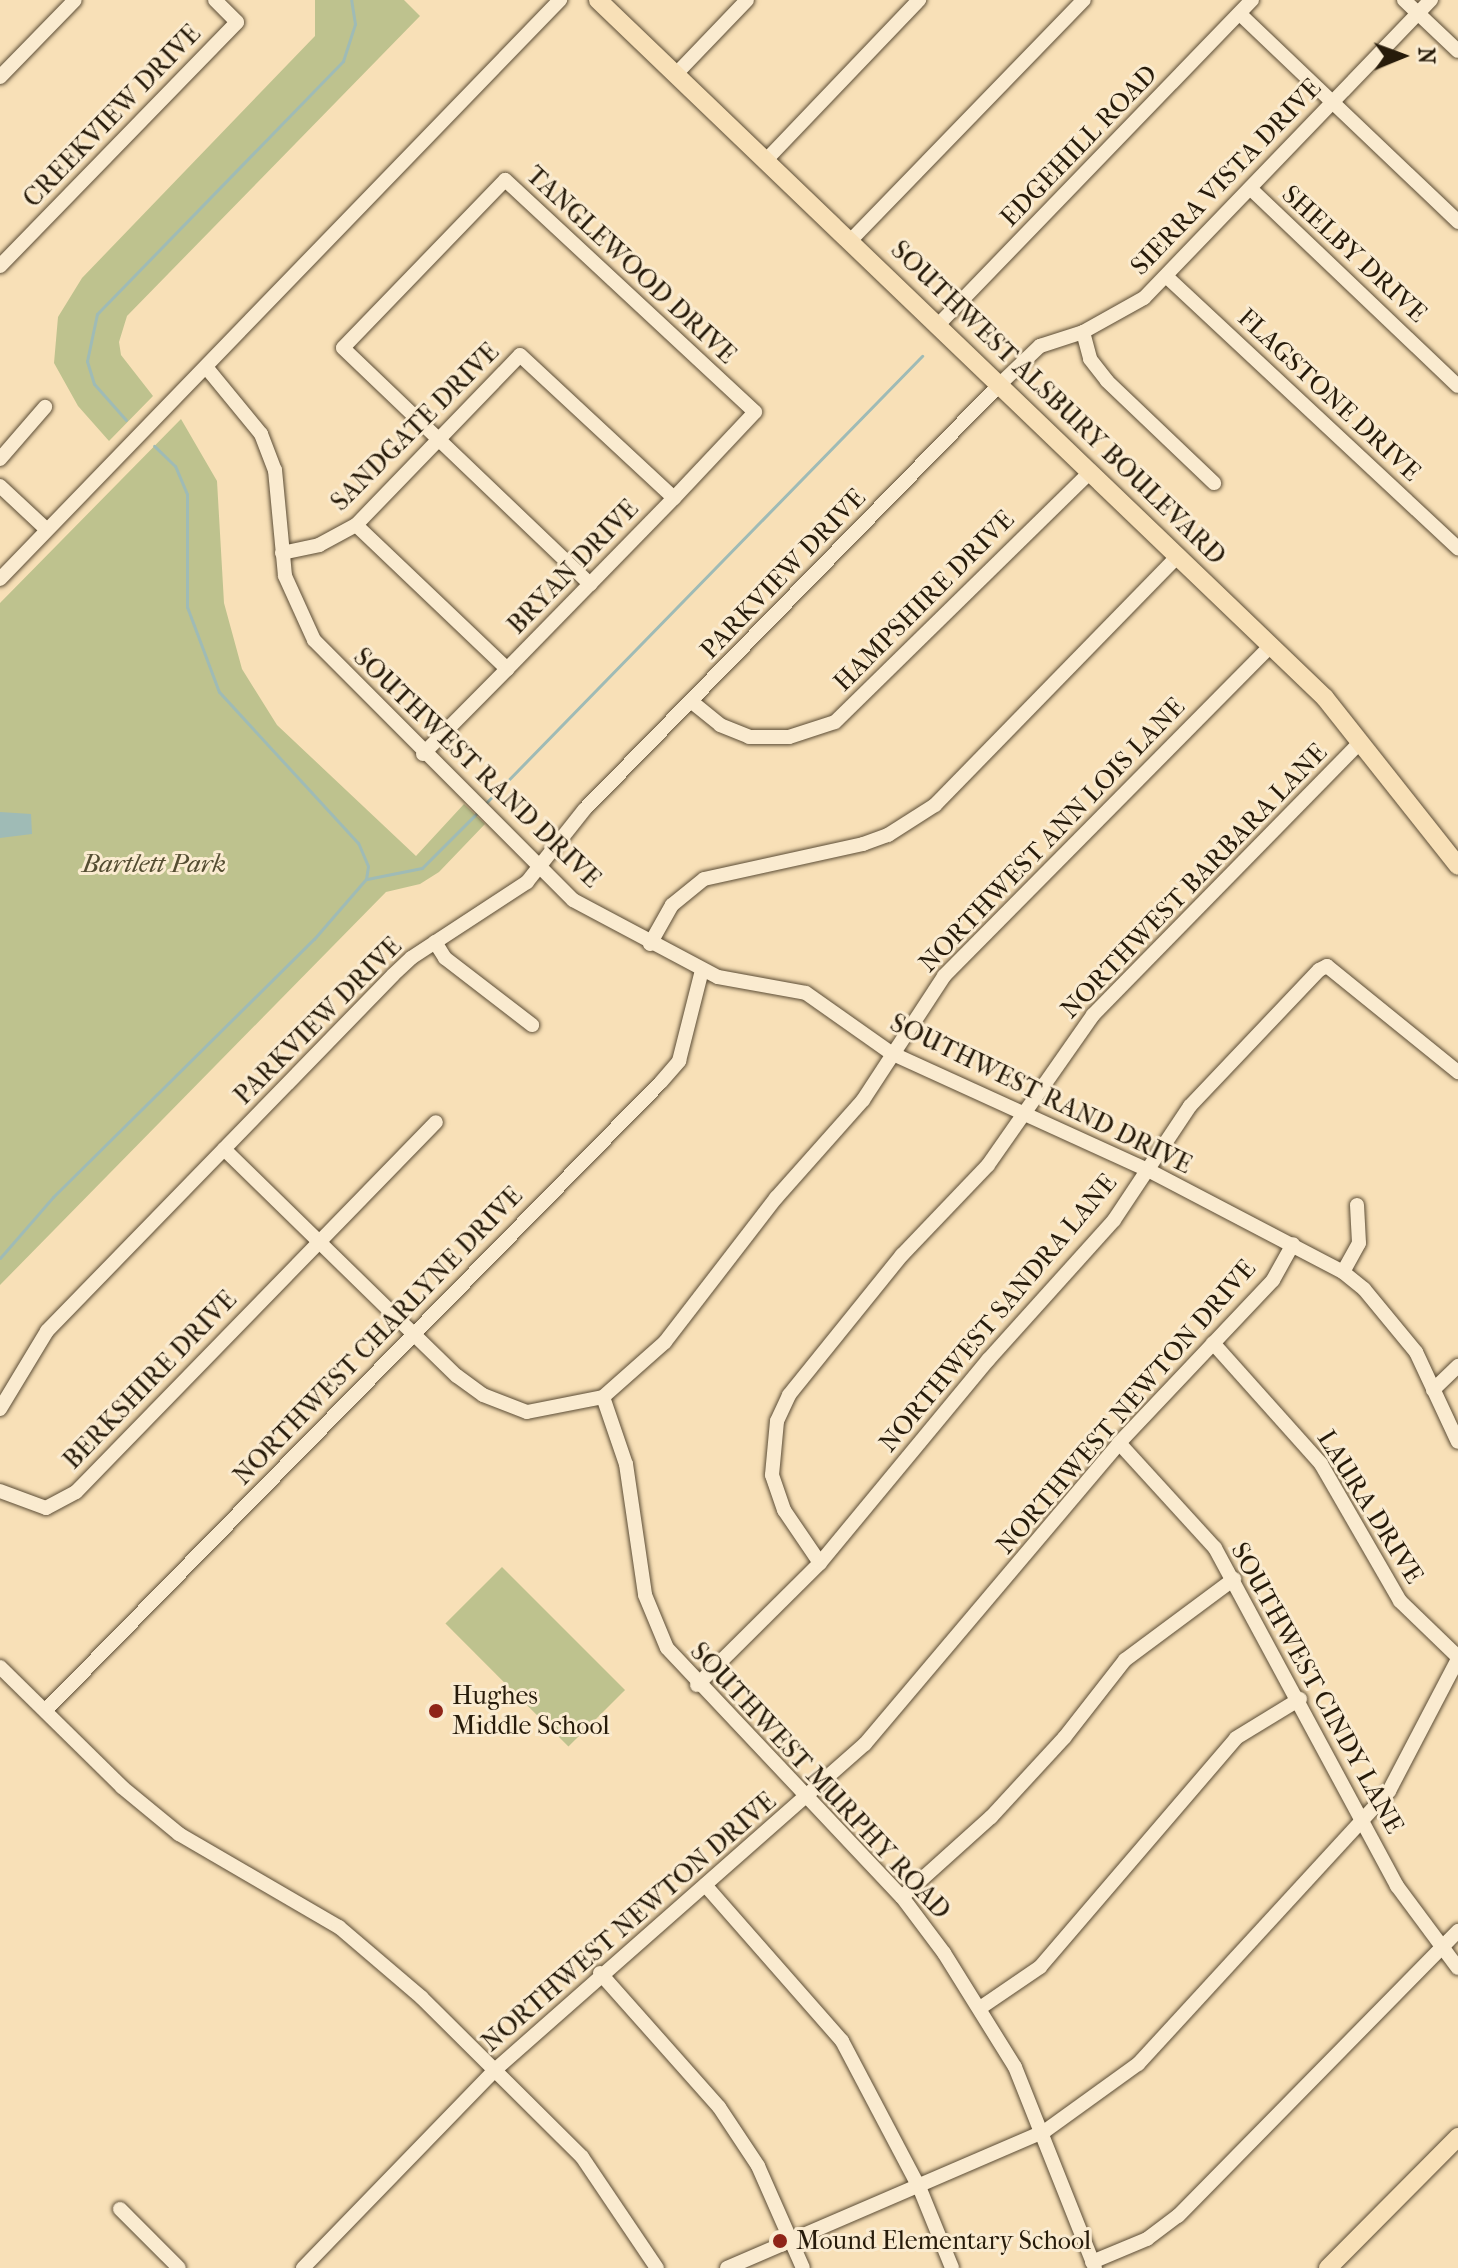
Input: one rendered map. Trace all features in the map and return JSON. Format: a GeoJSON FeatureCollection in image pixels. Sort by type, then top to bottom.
{"type":"FeatureCollection","features":[{"type":"Feature","properties":{"kind":"main road","name":"SOUTHWEST ALSBURY BOULEVARD"},"geometry":{"type":"LineString","coordinates":[[598,0],[768,158],[999,385],[1272,645],[1360,742],[1458,866]]}},
{"type":"Feature","properties":{"kind":"main road"},"geometry":{"type":"LineString","coordinates":[[1328,2268],[1458,2137]]}},
{"type":"Feature","properties":{"kind":"street"},"geometry":{"type":"LineString","coordinates":[[0,77],[70,6],[52,0]]}},
{"type":"Feature","properties":{"kind":"street","name":"CREEKVIEW DRIVE"},"geometry":{"type":"LineString","coordinates":[[0,266],[237,22],[215,0]]}},
{"type":"Feature","properties":{"kind":"street"},"geometry":{"type":"LineString","coordinates":[[0,579],[560,0]]}},
{"type":"Feature","properties":{"kind":"street"},"geometry":{"type":"LineString","coordinates":[[677,73],[747,0]]}},
{"type":"Feature","properties":{"kind":"street"},"geometry":{"type":"LineString","coordinates":[[768,158],[919,0]]}},
{"type":"Feature","properties":{"kind":"street"},"geometry":{"type":"LineString","coordinates":[[852,239],[1084,0]]}},
{"type":"Feature","properties":{"kind":"street","name":"EDGEHILL ROAD"},"geometry":{"type":"LineString","coordinates":[[938,325],[1241,15],[1252,0]]}},
{"type":"Feature","properties":{"kind":"street"},"geometry":{"type":"LineString","coordinates":[[1404,0],[1458,51]]}},
{"type":"Feature","properties":{"kind":"street","name":"SIERRA VISTA DRIVE"},"geometry":{"type":"LineString","coordinates":[[999,385],[1040,346],[1083,332],[1144,298],[1252,190],[1330,102],[1431,0]]}},
{"type":"Feature","properties":{"kind":"street"},"geometry":{"type":"LineString","coordinates":[[1241,15],[1458,222]]}},
{"type":"Feature","properties":{"kind":"street","name":"TANGLEWOOD DRIVE"},"geometry":{"type":"LineString","coordinates":[[442,440],[343,348],[505,180],[755,412]]}},
{"type":"Feature","properties":{"kind":"street","name":"SHELBY DRIVE"},"geometry":{"type":"LineString","coordinates":[[1252,190],[1458,386]]}},
{"type":"Feature","properties":{"kind":"street","name":"FLAGSTONE DRIVE"},"geometry":{"type":"LineString","coordinates":[[1167,277],[1458,548]]}},
{"type":"Feature","properties":{"kind":"street"},"geometry":{"type":"LineString","coordinates":[[1083,332],[1090,359],[1107,381],[1214,483]]}},
{"type":"Feature","properties":{"kind":"street","name":"SANDGATE DRIVE"},"geometry":{"type":"LineString","coordinates":[[282,553],[319,545],[356,525],[442,440],[520,355],[674,498]]}},
{"type":"Feature","properties":{"kind":"street","name":"SOUTHWEST RAND DRIVE"},"geometry":{"type":"LineString","coordinates":[[206,367],[261,434],[275,470],[282,553],[296,608],[314,640],[423,754],[573,900],[702,970],[806,993],[891,1053],[1148,1170],[1343,1272],[1408,1341],[1458,1442]]}},
{"type":"Feature","properties":{"kind":"street","name":"PARKVIEW DRIVE"},"geometry":{"type":"LineString","coordinates":[[0,1409],[47,1331],[393,975],[435,942],[510,895],[539,867],[584,810],[999,385]]}},
{"type":"Feature","properties":{"kind":"street"},"geometry":{"type":"LineString","coordinates":[[0,459],[45,407]]}},
{"type":"Feature","properties":{"kind":"street","name":"BRYAN DRIVE"},"geometry":{"type":"LineString","coordinates":[[423,754],[755,412]]}},
{"type":"Feature","properties":{"kind":"street"},"geometry":{"type":"LineString","coordinates":[[442,440],[590,584]]}},
{"type":"Feature","properties":{"kind":"street","name":"HAMPSHIRE DRIVE"},"geometry":{"type":"LineString","coordinates":[[692,702],[720,725],[749,737],[789,737],[835,722],[1090,472]]}},
{"type":"Feature","properties":{"kind":"street"},"geometry":{"type":"LineString","coordinates":[[0,486],[47,530]]}},
{"type":"Feature","properties":{"kind":"street"},"geometry":{"type":"LineString","coordinates":[[356,525],[507,669]]}},
{"type":"Feature","properties":{"kind":"street"},"geometry":{"type":"LineString","coordinates":[[650,944],[672,905],[704,879],[863,844],[888,835],[935,805],[1179,555]]}},
{"type":"Feature","properties":{"kind":"street","name":"NORTHWEST ANN LOIS LANE"},"geometry":{"type":"LineString","coordinates":[[603,1397],[665,1342],[776,1198],[863,1100],[944,976],[1272,645]]}},
{"type":"Feature","properties":{"kind":"street","name":"NORTHWEST BARBARA LANE"},"geometry":{"type":"LineString","coordinates":[[820,1563],[784,1510],[772,1475],[777,1421],[821,1353],[988,1165],[1093,1015],[1360,742]]}},
{"type":"Feature","properties":{"kind":"street"},"geometry":{"type":"LineString","coordinates":[[435,942],[445,958],[532,1025]]}},
{"type":"Feature","properties":{"kind":"street","name":"NORTHWEST SANDRA LANE"},"geometry":{"type":"LineString","coordinates":[[697,1685],[820,1563],[988,1360],[1114,1220],[1190,1106],[1327,966],[1458,1072]]}},
{"type":"Feature","properties":{"kind":"street","name":"NORTHWEST CHARLYNE DRIVE"},"geometry":{"type":"LineString","coordinates":[[45,1711],[679,1061],[702,970]]}},
{"type":"Feature","properties":{"kind":"street","name":"BERKSHIRE DRIVE"},"geometry":{"type":"LineString","coordinates":[[0,1491],[46,1508],[76,1492],[436,1122]]}},
{"type":"Feature","properties":{"kind":"street"},"geometry":{"type":"LineString","coordinates":[[224,1149],[457,1376],[504,1407],[558,1409],[603,1397]]}},
{"type":"Feature","properties":{"kind":"street"},"geometry":{"type":"LineString","coordinates":[[1343,1272],[1359,1243],[1357,1205]]}},
{"type":"Feature","properties":{"kind":"street","name":"NORTHWEST NEWTON DRIVE"},"geometry":{"type":"LineString","coordinates":[[303,2268],[496,2069],[600,1973],[808,1798],[904,1702],[1119,1443],[1273,1280],[1293,1244]]}},
{"type":"Feature","properties":{"kind":"street","name":"LAURA DRIVE"},"geometry":{"type":"LineString","coordinates":[[1213,1343],[1321,1464],[1400,1601],[1458,1658]]}},
{"type":"Feature","properties":{"kind":"street"},"geometry":{"type":"LineString","coordinates":[[1433,1390],[1458,1366]]}},
{"type":"Feature","properties":{"kind":"street","name":"SOUTHWEST MURPHY ROAD"},"geometry":{"type":"LineString","coordinates":[[603,1397],[626,1464],[653,1623],[676,1662],[902,1897],[980,2008],[1045,2131],[1094,2265]]}},
{"type":"Feature","properties":{"kind":"street","name":"SOUTHWEST CINDY LANE"},"geometry":{"type":"LineString","coordinates":[[1119,1443],[1177,1503],[1234,1579],[1300,1699],[1362,1822],[1440,1948],[1458,1968]]}},
{"type":"Feature","properties":{"kind":"street"},"geometry":{"type":"LineString","coordinates":[[902,1897],[991,1817],[1064,1738],[1125,1660],[1234,1579]]}},
{"type":"Feature","properties":{"kind":"street"},"geometry":{"type":"LineString","coordinates":[[727,2268],[920,2189],[1045,2131],[1138,2064],[1362,1822],[1411,1755],[1458,1658]]}},
{"type":"Feature","properties":{"kind":"street"},"geometry":{"type":"LineString","coordinates":[[0,1667],[122,1787],[179,1834],[295,1900],[369,1951],[496,2069],[582,2157],[657,2268]]}},
{"type":"Feature","properties":{"kind":"street"},"geometry":{"type":"LineString","coordinates":[[980,2008],[1040,1967],[1236,1738],[1300,1699]]}},
{"type":"Feature","properties":{"kind":"street"},"geometry":{"type":"LineString","coordinates":[[706,1886],[842,2041],[920,2189],[952,2268]]}},
{"type":"Feature","properties":{"kind":"street"},"geometry":{"type":"LineString","coordinates":[[1094,2265],[1147,2239],[1178,2216],[1458,1931]]}},
{"type":"Feature","properties":{"kind":"street"},"geometry":{"type":"LineString","coordinates":[[600,1973],[719,2107],[758,2166],[794,2241],[803,2268]]}},
{"type":"Feature","properties":{"kind":"street"},"geometry":{"type":"LineString","coordinates":[[120,2209],[179,2268]]}},
{"type":"Feature","properties":{"kind":"green space"},"geometry":{"type":"Polygon","coordinates":[[[315,0],[404,0],[420,16],[127,316],[119,342],[121,355],[153,396],[109,441],[78,406],[54,363],[58,317],[82,278],[315,36],[315,0]]]}},
{"type":"Feature","properties":{"kind":"green space","name":"Bartlett Park"},"geometry":{"type":"Polygon","coordinates":[[[181,419],[217,481],[224,603],[242,669],[277,725],[416,856],[464,804],[485,824],[439,872],[420,884],[386,892],[0,1285],[0,603],[181,419]]]}},
{"type":"Feature","properties":{"kind":"green space"},"geometry":{"type":"Polygon","coordinates":[[[502,1567],[625,1690],[568,1747],[445,1624],[502,1567]]]}},
{"type":"Feature","properties":{"kind":"water"},"geometry":{"type":"Polygon","coordinates":[[[0,812],[31,814],[32,834],[0,838],[0,812]]]}},
{"type":"Feature","properties":{"kind":"waterway"},"geometry":{"type":"LineString","coordinates":[[126,420],[94,384],[87,361],[97,314],[343,61],[355,24],[351,0]]}},
{"type":"Feature","properties":{"kind":"waterway"},"geometry":{"type":"LineString","coordinates":[[483,806],[922,356]]}},
{"type":"Feature","properties":{"kind":"waterway"},"geometry":{"type":"LineString","coordinates":[[0,1258],[53,1197],[314,939],[366,879],[368,866],[358,843],[219,692],[187,607],[187,494],[175,466],[154,446]]}},
{"type":"Feature","properties":{"kind":"waterway"},"geometry":{"type":"LineString","coordinates":[[367,879],[422,868],[478,812]]}},
{"type":"Feature","properties":{"kind":"place","name":"Hughes Middle School"},"geometry":{"type":"Point","coordinates":[436,1711]}},
{"type":"Feature","properties":{"kind":"place","name":"Mound Elementary School"},"geometry":{"type":"Point","coordinates":[780,2241]}}]}
